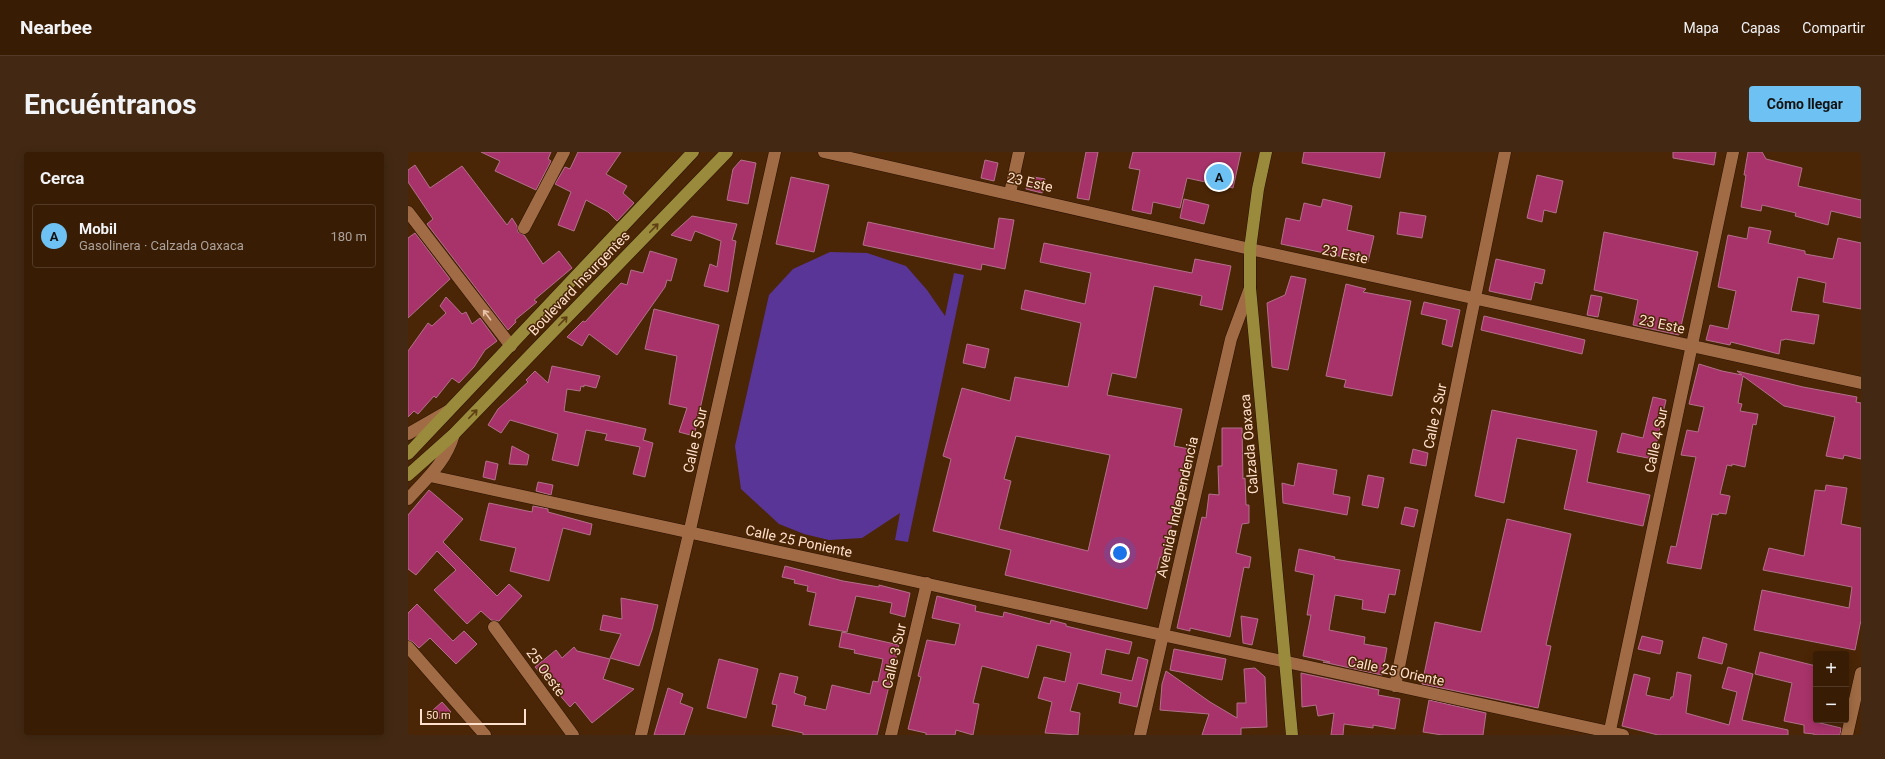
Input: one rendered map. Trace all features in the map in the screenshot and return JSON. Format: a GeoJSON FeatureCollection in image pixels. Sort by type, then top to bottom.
{"type":"FeatureCollection","features":[{"type":"Feature","properties":{"kind":"main road","name":"Boulevard Insurgentes"},"geometry":{"type":"LineString","coordinates":[[409,452],[451,410],[693,152]]}},
{"type":"Feature","properties":{"kind":"main road","name":"Boulevard Insurgentes"},"geometry":{"type":"LineString","coordinates":[[408,475],[454,434],[727,152]]}},
{"type":"Feature","properties":{"kind":"main road","name":"Calzada Oaxaca"},"geometry":{"type":"LineString","coordinates":[[1266,152],[1258,189],[1250,249],[1250,288],[1292,735]]}},
{"type":"Feature","properties":{"kind":"street"},"geometry":{"type":"LineString","coordinates":[[524,228],[564,152]]}},
{"type":"Feature","properties":{"kind":"street","name":"Calle 5 Sur"},"geometry":{"type":"LineString","coordinates":[[642,735],[775,152]]}},
{"type":"Feature","properties":{"kind":"street","name":"23 Este"},"geometry":{"type":"LineString","coordinates":[[824,152],[1010,193],[1250,249],[1861,383]]}},
{"type":"Feature","properties":{"kind":"street"},"geometry":{"type":"LineString","coordinates":[[1010,193],[1019,152]]}},
{"type":"Feature","properties":{"kind":"street","name":"Calle 2 Sur"},"geometry":{"type":"LineString","coordinates":[[1395,686],[1505,152]]}},
{"type":"Feature","properties":{"kind":"street","name":"Calle 4 Sur"},"geometry":{"type":"LineString","coordinates":[[1609,734],[1733,152]]}},
{"type":"Feature","properties":{"kind":"street"},"geometry":{"type":"LineString","coordinates":[[408,212],[511,346]]}},
{"type":"Feature","properties":{"kind":"street","name":"Avenida Independencia"},"geometry":{"type":"LineString","coordinates":[[1140,735],[1231,339],[1250,288]]}},
{"type":"Feature","properties":{"kind":"street","name":"Boulevard Insurgentes"},"geometry":{"type":"LineString","coordinates":[[408,434],[451,410]]}},
{"type":"Feature","properties":{"kind":"street","name":"Boulevard Insurgentes"},"geometry":{"type":"LineString","coordinates":[[408,499],[446,457],[454,434]]}},
{"type":"Feature","properties":{"kind":"street","name":"Calle 25 Poniente"},"geometry":{"type":"LineString","coordinates":[[430,476],[689,534],[927,583],[1162,635]]}},
{"type":"Feature","properties":{"kind":"street","name":"Calle 3 Sur"},"geometry":{"type":"LineString","coordinates":[[891,735],[927,583]]}},
{"type":"Feature","properties":{"kind":"street","name":"25 Oeste"},"geometry":{"type":"LineString","coordinates":[[494,627],[574,735]]}},
{"type":"Feature","properties":{"kind":"street","name":"Calle 25 Oriente"},"geometry":{"type":"LineString","coordinates":[[1162,635],[1609,734],[1623,735]]}},
{"type":"Feature","properties":{"kind":"street"},"geometry":{"type":"LineString","coordinates":[[408,647],[485,735]]}},
{"type":"Feature","properties":{"kind":"street"},"geometry":{"type":"LineString","coordinates":[[1848,735],[1861,673]]}},
{"type":"Feature","properties":{"kind":"shaded area"},"geometry":{"type":"Polygon","coordinates":[[[830,252],[867,253],[906,266],[927,290],[945,316],[954,273],[964,275],[908,542],[895,540],[900,513],[862,538],[829,540],[804,534],[779,524],[741,489],[735,446],[769,295],[793,269],[830,252]]]}},
{"type":"Feature","properties":{"kind":"building"},"geometry":{"type":"Polygon","coordinates":[[[481,152],[551,152],[548,159],[551,161],[536,190],[495,171],[500,161],[481,152]]]}},
{"type":"Feature","properties":{"kind":"building"},"geometry":{"type":"Polygon","coordinates":[[[578,152],[621,152],[606,174],[627,186],[623,193],[634,203],[617,221],[608,212],[586,200],[574,231],[558,225],[571,192],[555,184],[565,167],[570,169],[578,152]]]}},
{"type":"Feature","properties":{"kind":"building"},"geometry":{"type":"Polygon","coordinates":[[[1086,152],[1098,152],[1089,200],[1077,198],[1086,152]]]}},
{"type":"Feature","properties":{"kind":"building"},"geometry":{"type":"Polygon","coordinates":[[[1133,152],[1241,152],[1233,188],[1187,178],[1180,208],[1153,202],[1151,214],[1132,210],[1140,170],[1129,168],[1133,152]]]}},
{"type":"Feature","properties":{"kind":"building"},"geometry":{"type":"Polygon","coordinates":[[[1304,152],[1385,152],[1380,178],[1302,163],[1304,152]]]}},
{"type":"Feature","properties":{"kind":"building"},"geometry":{"type":"Polygon","coordinates":[[[1673,152],[1716,152],[1714,165],[1673,158],[1673,152]]]}},
{"type":"Feature","properties":{"kind":"building"},"geometry":{"type":"Polygon","coordinates":[[[1748,152],[1762,152],[1766,159],[1802,168],[1798,186],[1861,200],[1861,218],[1831,211],[1828,225],[1795,216],[1796,213],[1762,205],[1761,211],[1741,207],[1748,152]]]}},
{"type":"Feature","properties":{"kind":"building"},"geometry":{"type":"Polygon","coordinates":[[[741,160],[756,163],[748,204],[727,200],[733,169],[741,160]]]}},
{"type":"Feature","properties":{"kind":"building"},"geometry":{"type":"Polygon","coordinates":[[[985,160],[998,163],[994,181],[981,178],[985,160]]]}},
{"type":"Feature","properties":{"kind":"building"},"geometry":{"type":"Polygon","coordinates":[[[415,165],[430,188],[462,166],[507,225],[512,218],[517,226],[518,232],[524,235],[543,264],[559,251],[572,268],[534,300],[537,302],[515,320],[516,322],[508,330],[427,224],[433,219],[408,182],[408,170],[415,165]]]}},
{"type":"Feature","properties":{"kind":"building"},"geometry":{"type":"Polygon","coordinates":[[[1537,175],[1563,181],[1556,213],[1544,210],[1542,222],[1527,218],[1537,175]]]}},
{"type":"Feature","properties":{"kind":"building"},"geometry":{"type":"Polygon","coordinates":[[[1028,176],[1045,179],[1042,193],[1026,189],[1028,176]]]}},
{"type":"Feature","properties":{"kind":"building"},"geometry":{"type":"Polygon","coordinates":[[[791,177],[829,185],[814,252],[776,244],[791,177]]]}},
{"type":"Feature","properties":{"kind":"building"},"geometry":{"type":"Polygon","coordinates":[[[1184,199],[1209,205],[1204,224],[1180,218],[1184,199]]]}},
{"type":"Feature","properties":{"kind":"building"},"geometry":{"type":"Polygon","coordinates":[[[1323,199],[1352,206],[1347,230],[1374,236],[1368,262],[1281,244],[1286,218],[1300,221],[1304,203],[1321,207],[1323,199]]]}},
{"type":"Feature","properties":{"kind":"building"},"geometry":{"type":"Polygon","coordinates":[[[1400,212],[1426,216],[1422,238],[1397,234],[1400,212]]]}},
{"type":"Feature","properties":{"kind":"building"},"geometry":{"type":"Polygon","coordinates":[[[692,216],[737,224],[732,240],[736,241],[728,292],[704,286],[710,264],[717,267],[721,241],[695,231],[691,241],[671,235],[692,216]]]}},
{"type":"Feature","properties":{"kind":"building"},"geometry":{"type":"Polygon","coordinates":[[[999,218],[1014,220],[1005,269],[982,264],[981,270],[863,245],[868,222],[994,249],[999,218]]]}},
{"type":"Feature","properties":{"kind":"building"},"geometry":{"type":"Polygon","coordinates":[[[1749,227],[1771,231],[1768,243],[1805,251],[1805,254],[1833,259],[1838,238],[1861,243],[1861,309],[1823,302],[1826,283],[1798,277],[1791,311],[1819,315],[1814,344],[1785,339],[1781,340],[1779,354],[1731,342],[1730,345],[1706,340],[1710,325],[1728,329],[1736,291],[1718,287],[1728,235],[1747,239],[1749,227]]]}},
{"type":"Feature","properties":{"kind":"building"},"geometry":{"type":"Polygon","coordinates":[[[1604,232],[1698,252],[1679,335],[1633,325],[1638,300],[1594,290],[1604,232]]]}},
{"type":"Feature","properties":{"kind":"building"},"geometry":{"type":"Polygon","coordinates":[[[415,233],[450,279],[408,318],[408,238],[415,233]]]}},
{"type":"Feature","properties":{"kind":"building"},"geometry":{"type":"Polygon","coordinates":[[[1044,243],[1192,273],[1195,259],[1231,266],[1222,310],[1200,305],[1202,296],[1154,286],[1136,378],[1112,373],[1107,395],[1182,409],[1174,446],[1189,449],[1164,558],[1160,557],[1147,609],[1005,575],[1011,550],[933,531],[951,459],[943,456],[962,388],[1010,401],[1015,377],[1068,387],[1081,323],[1021,309],[1025,290],[1085,304],[1091,273],[1040,262],[1044,243]],[[1016,436],[1004,479],[1011,481],[999,529],[1088,551],[1110,455],[1016,436]]]}},
{"type":"Feature","properties":{"kind":"building"},"geometry":{"type":"Polygon","coordinates":[[[650,251],[677,259],[671,281],[667,280],[665,287],[617,355],[589,334],[582,346],[567,337],[583,321],[585,322],[621,283],[627,285],[631,270],[643,273],[650,251]]]}},
{"type":"Feature","properties":{"kind":"building"},"geometry":{"type":"Polygon","coordinates":[[[1496,259],[1545,270],[1542,284],[1535,282],[1531,300],[1489,291],[1496,259]]]}},
{"type":"Feature","properties":{"kind":"building"},"geometry":{"type":"Polygon","coordinates":[[[1291,276],[1306,279],[1288,370],[1272,367],[1267,303],[1285,295],[1291,276]]]}},
{"type":"Feature","properties":{"kind":"building"},"geometry":{"type":"Polygon","coordinates":[[[1346,284],[1366,289],[1363,292],[1411,301],[1392,396],[1344,387],[1346,380],[1326,376],[1346,284]]]}},
{"type":"Feature","properties":{"kind":"building"},"geometry":{"type":"Polygon","coordinates":[[[1591,295],[1602,297],[1598,317],[1587,315],[1591,295]]]}},
{"type":"Feature","properties":{"kind":"building"},"geometry":{"type":"Polygon","coordinates":[[[446,297],[462,314],[466,312],[472,324],[480,318],[497,341],[485,350],[474,367],[459,383],[452,378],[436,398],[434,396],[418,414],[414,411],[408,417],[408,351],[428,323],[432,326],[446,313],[440,306],[446,297]]]}},
{"type":"Feature","properties":{"kind":"building"},"geometry":{"type":"Polygon","coordinates":[[[1424,302],[1460,310],[1452,347],[1442,344],[1447,320],[1421,314],[1424,302]]]}},
{"type":"Feature","properties":{"kind":"building"},"geometry":{"type":"Polygon","coordinates":[[[654,309],[719,325],[694,436],[679,432],[687,408],[669,404],[677,356],[645,349],[654,309]]]}},
{"type":"Feature","properties":{"kind":"building"},"geometry":{"type":"Polygon","coordinates":[[[1484,316],[1585,340],[1582,354],[1481,330],[1484,316]]]}},
{"type":"Feature","properties":{"kind":"building"},"geometry":{"type":"Polygon","coordinates":[[[967,344],[989,349],[985,368],[963,363],[967,344]]]}},
{"type":"Feature","properties":{"kind":"building"},"geometry":{"type":"Polygon","coordinates":[[[1699,364],[1722,371],[1742,375],[1737,371],[1803,387],[1857,397],[1856,402],[1861,403],[1861,459],[1844,455],[1843,459],[1826,456],[1835,417],[1784,406],[1743,376],[1738,403],[1742,404],[1740,411],[1758,414],[1756,425],[1753,424],[1745,467],[1732,464],[1732,466],[1727,465],[1720,494],[1730,496],[1726,514],[1712,514],[1701,569],[1667,563],[1671,546],[1676,547],[1696,457],[1681,455],[1687,430],[1698,432],[1704,407],[1689,404],[1699,364]]]}},
{"type":"Feature","properties":{"kind":"building"},"geometry":{"type":"Polygon","coordinates":[[[552,366],[600,376],[596,388],[584,385],[584,387],[581,386],[580,391],[567,389],[564,411],[646,429],[643,440],[653,443],[645,477],[633,474],[640,447],[605,440],[607,434],[586,430],[578,466],[552,460],[558,434],[510,420],[501,433],[488,425],[498,409],[528,382],[526,380],[535,371],[548,383],[552,366]]]}},
{"type":"Feature","properties":{"kind":"building"},"geometry":{"type":"Polygon","coordinates":[[[1653,397],[1666,400],[1653,459],[1617,452],[1622,433],[1643,438],[1653,397]]]}},
{"type":"Feature","properties":{"kind":"building"},"geometry":{"type":"Polygon","coordinates":[[[1492,410],[1597,431],[1587,482],[1650,495],[1643,526],[1564,509],[1577,450],[1517,438],[1504,503],[1475,496],[1492,410]]]}},
{"type":"Feature","properties":{"kind":"building"},"geometry":{"type":"Polygon","coordinates":[[[1222,428],[1242,428],[1243,479],[1245,478],[1246,505],[1249,505],[1249,523],[1242,524],[1236,553],[1251,557],[1249,568],[1244,567],[1230,637],[1190,628],[1190,631],[1177,628],[1202,517],[1206,518],[1209,494],[1219,495],[1218,466],[1222,466],[1222,428]]]}},
{"type":"Feature","properties":{"kind":"building"},"geometry":{"type":"Polygon","coordinates":[[[512,446],[529,455],[527,465],[509,464],[512,446]]]}},
{"type":"Feature","properties":{"kind":"building"},"geometry":{"type":"Polygon","coordinates":[[[1413,449],[1428,453],[1426,466],[1410,463],[1413,449]]]}},
{"type":"Feature","properties":{"kind":"building"},"geometry":{"type":"Polygon","coordinates":[[[486,461],[498,464],[495,480],[483,477],[486,461]]]}},
{"type":"Feature","properties":{"kind":"building"},"geometry":{"type":"Polygon","coordinates":[[[1298,463],[1337,470],[1333,494],[1350,497],[1347,515],[1283,503],[1282,483],[1294,486],[1298,463]]]}},
{"type":"Feature","properties":{"kind":"building"},"geometry":{"type":"Polygon","coordinates":[[[1368,475],[1384,478],[1378,508],[1362,505],[1368,475]]]}},
{"type":"Feature","properties":{"kind":"building"},"geometry":{"type":"Polygon","coordinates":[[[538,482],[553,485],[551,495],[536,491],[538,482]]]}},
{"type":"Feature","properties":{"kind":"building"},"geometry":{"type":"Polygon","coordinates":[[[1826,485],[1847,488],[1841,524],[1861,528],[1861,620],[1855,650],[1754,630],[1762,590],[1849,608],[1852,587],[1763,570],[1769,548],[1804,556],[1815,490],[1825,491],[1826,485]]]}},
{"type":"Feature","properties":{"kind":"building"},"geometry":{"type":"Polygon","coordinates":[[[429,490],[463,519],[443,542],[497,596],[509,584],[522,596],[499,621],[491,620],[481,611],[467,624],[434,590],[456,570],[437,551],[416,575],[408,569],[408,515],[429,490]]]}},
{"type":"Feature","properties":{"kind":"building"},"geometry":{"type":"Polygon","coordinates":[[[489,503],[532,512],[533,506],[548,509],[548,512],[592,524],[590,535],[563,528],[549,581],[510,571],[516,548],[480,540],[489,503]]]}},
{"type":"Feature","properties":{"kind":"building"},"geometry":{"type":"Polygon","coordinates":[[[1405,507],[1418,510],[1414,527],[1401,524],[1405,507]]]}},
{"type":"Feature","properties":{"kind":"building"},"geometry":{"type":"Polygon","coordinates":[[[1507,519],[1571,534],[1546,645],[1551,646],[1538,708],[1422,684],[1435,622],[1481,632],[1507,519]]]}},
{"type":"Feature","properties":{"kind":"building"},"geometry":{"type":"Polygon","coordinates":[[[1299,549],[1335,557],[1334,559],[1400,570],[1395,595],[1389,594],[1385,613],[1362,609],[1363,600],[1335,595],[1329,630],[1365,637],[1364,644],[1387,648],[1382,675],[1303,656],[1311,615],[1307,615],[1314,575],[1295,571],[1299,549]]]}},
{"type":"Feature","properties":{"kind":"building"},"geometry":{"type":"Polygon","coordinates":[[[785,566],[843,581],[879,587],[879,585],[910,593],[905,617],[890,613],[892,603],[856,596],[847,632],[809,625],[816,593],[807,591],[808,586],[794,583],[795,580],[782,577],[785,566]]]}},
{"type":"Feature","properties":{"kind":"building"},"geometry":{"type":"Polygon","coordinates":[[[937,596],[976,606],[975,611],[1003,617],[1004,612],[1050,624],[1051,620],[1066,624],[1066,626],[1132,642],[1129,654],[1106,649],[1101,674],[1132,681],[1138,657],[1148,660],[1137,707],[1119,703],[1121,693],[1078,683],[1070,711],[1080,713],[1078,735],[1045,733],[1052,702],[1038,698],[1044,677],[1065,682],[1071,653],[1037,645],[1028,678],[982,666],[973,703],[979,704],[973,735],[956,730],[955,735],[926,735],[926,733],[908,729],[921,677],[918,676],[927,640],[955,645],[960,624],[932,618],[937,596]]]}},
{"type":"Feature","properties":{"kind":"building"},"geometry":{"type":"Polygon","coordinates":[[[621,598],[658,605],[652,630],[639,666],[610,658],[621,634],[600,630],[603,615],[622,619],[621,598]]]}},
{"type":"Feature","properties":{"kind":"building"},"geometry":{"type":"Polygon","coordinates":[[[417,604],[453,641],[464,631],[477,644],[456,664],[430,638],[419,648],[413,642],[408,640],[408,613],[417,604]]]}},
{"type":"Feature","properties":{"kind":"building"},"geometry":{"type":"Polygon","coordinates":[[[1241,616],[1258,619],[1252,645],[1243,643],[1241,616]]]}},
{"type":"Feature","properties":{"kind":"building"},"geometry":{"type":"Polygon","coordinates":[[[842,632],[899,645],[877,735],[803,735],[803,733],[772,726],[777,705],[772,704],[780,673],[798,677],[794,693],[806,697],[804,705],[826,710],[832,685],[870,694],[873,681],[878,682],[883,659],[854,653],[855,650],[839,647],[842,632]]]}},
{"type":"Feature","properties":{"kind":"building"},"geometry":{"type":"Polygon","coordinates":[[[1642,636],[1663,641],[1660,654],[1638,649],[1642,636]]]}},
{"type":"Feature","properties":{"kind":"building"},"geometry":{"type":"Polygon","coordinates":[[[1703,637],[1727,644],[1722,664],[1698,658],[1703,637]]]}},
{"type":"Feature","properties":{"kind":"building"},"geometry":{"type":"Polygon","coordinates":[[[574,647],[577,651],[610,659],[603,679],[634,689],[592,723],[575,702],[570,707],[535,667],[556,650],[562,658],[574,647]]]}},
{"type":"Feature","properties":{"kind":"building"},"geometry":{"type":"Polygon","coordinates":[[[1174,649],[1226,659],[1222,680],[1170,670],[1174,649]]]}},
{"type":"Feature","properties":{"kind":"building"},"geometry":{"type":"Polygon","coordinates":[[[1760,652],[1813,665],[1813,723],[1820,723],[1841,728],[1840,735],[1814,735],[1804,733],[1804,725],[1784,721],[1792,683],[1755,674],[1760,652]]]}},
{"type":"Feature","properties":{"kind":"building"},"geometry":{"type":"Polygon","coordinates":[[[719,659],[758,669],[746,718],[707,708],[719,659]]]}},
{"type":"Feature","properties":{"kind":"building"},"geometry":{"type":"Polygon","coordinates":[[[1728,667],[1753,674],[1742,720],[1788,730],[1788,735],[1658,735],[1622,726],[1634,674],[1650,678],[1646,695],[1670,700],[1671,697],[1673,697],[1677,672],[1691,675],[1686,713],[1729,725],[1737,692],[1722,688],[1728,667]]]}},
{"type":"Feature","properties":{"kind":"building"},"geometry":{"type":"Polygon","coordinates":[[[1255,668],[1265,677],[1267,727],[1241,728],[1241,735],[1202,735],[1209,714],[1160,710],[1162,684],[1166,671],[1210,702],[1237,718],[1237,703],[1246,703],[1244,669],[1255,668]]]}},
{"type":"Feature","properties":{"kind":"building"},"geometry":{"type":"Polygon","coordinates":[[[1301,673],[1379,690],[1378,695],[1400,699],[1395,729],[1373,725],[1373,728],[1344,724],[1343,735],[1331,735],[1334,713],[1318,716],[1316,705],[1302,707],[1301,673]]]}},
{"type":"Feature","properties":{"kind":"building"},"geometry":{"type":"Polygon","coordinates":[[[668,688],[683,694],[680,703],[693,708],[684,735],[654,735],[668,688]]]}},
{"type":"Feature","properties":{"kind":"building"},"geometry":{"type":"Polygon","coordinates":[[[1429,700],[1486,713],[1483,735],[1442,735],[1423,732],[1429,700]]]}},
{"type":"Feature","properties":{"kind":"building"},"geometry":{"type":"Polygon","coordinates":[[[442,702],[451,712],[441,720],[433,710],[442,702]]]}},
{"type":"Feature","properties":{"kind":"place","name":"Mobil"},"geometry":{"type":"Point","coordinates":[1219,177]}}]}
